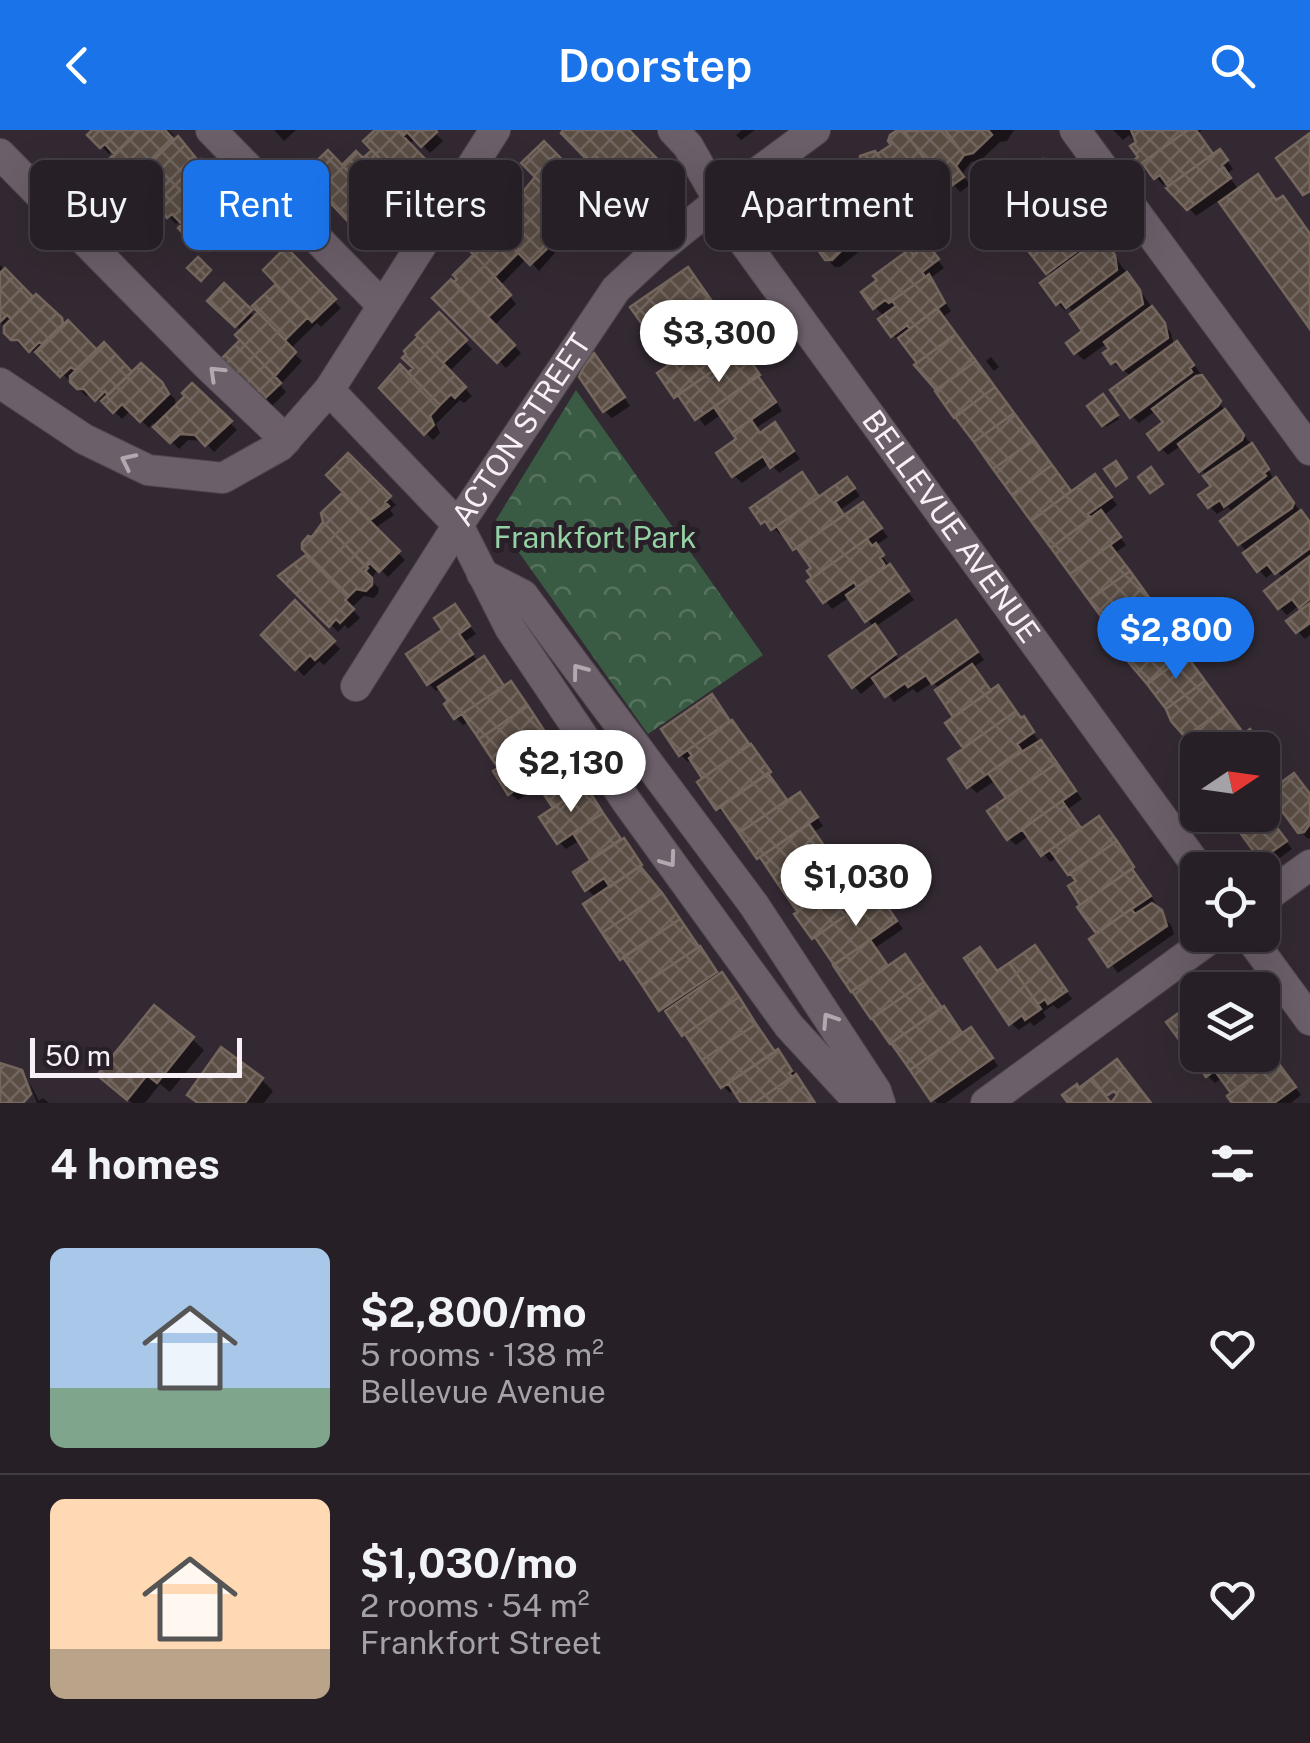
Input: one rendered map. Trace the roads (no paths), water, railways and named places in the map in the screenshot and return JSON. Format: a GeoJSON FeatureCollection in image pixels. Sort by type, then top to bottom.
{"type":"FeatureCollection","features":[{"type":"Feature","properties":{"kind":"street"},"geometry":{"type":"LineString","coordinates":[[211,130],[382,305]]}},
{"type":"Feature","properties":{"kind":"street"},"geometry":{"type":"LineString","coordinates":[[0,383],[84,439],[148,470],[224,478],[286,440],[330,390],[495,130]]}},
{"type":"Feature","properties":{"kind":"street","name":"BELLEVUE AVENUE"},"geometry":{"type":"LineString","coordinates":[[673,130],[705,175]]}},
{"type":"Feature","properties":{"kind":"street","name":"ACTON STREET"},"geometry":{"type":"LineString","coordinates":[[774,160],[815,130]]}},
{"type":"Feature","properties":{"kind":"street"},"geometry":{"type":"LineString","coordinates":[[1075,130],[1310,450]]}},
{"type":"Feature","properties":{"kind":"street"},"geometry":{"type":"LineString","coordinates":[[0,154],[286,440]]}},
{"type":"Feature","properties":{"kind":"street","name":"ACTON STREET"},"geometry":{"type":"LineString","coordinates":[[356,686],[458,524],[616,289],[705,213]]}},
{"type":"Feature","properties":{"kind":"street","name":"BELLEVUE AVENUE"},"geometry":{"type":"LineString","coordinates":[[750,250],[1187,852]]}},
{"type":"Feature","properties":{"kind":"street"},"geometry":{"type":"LineString","coordinates":[[330,390],[458,524],[510,628],[627,802],[789,1026],[860,1103]]}},
{"type":"Feature","properties":{"kind":"street"},"geometry":{"type":"LineString","coordinates":[[482,574],[522,595],[754,905],[876,1091],[880,1103]]}},
{"type":"Feature","properties":{"kind":"street"},"geometry":{"type":"LineString","coordinates":[[1280,887],[1310,865]]}},
{"type":"Feature","properties":{"kind":"street"},"geometry":{"type":"LineString","coordinates":[[986,1103],[1193,952]]}},
{"type":"Feature","properties":{"kind":"street"},"geometry":{"type":"LineString","coordinates":[[1260,952],[1310,1020]]}},
{"type":"Feature","properties":{"kind":"park label","name":"Frankfort Park"},"geometry":{"type":"Point","coordinates":[595,538]}}]}
